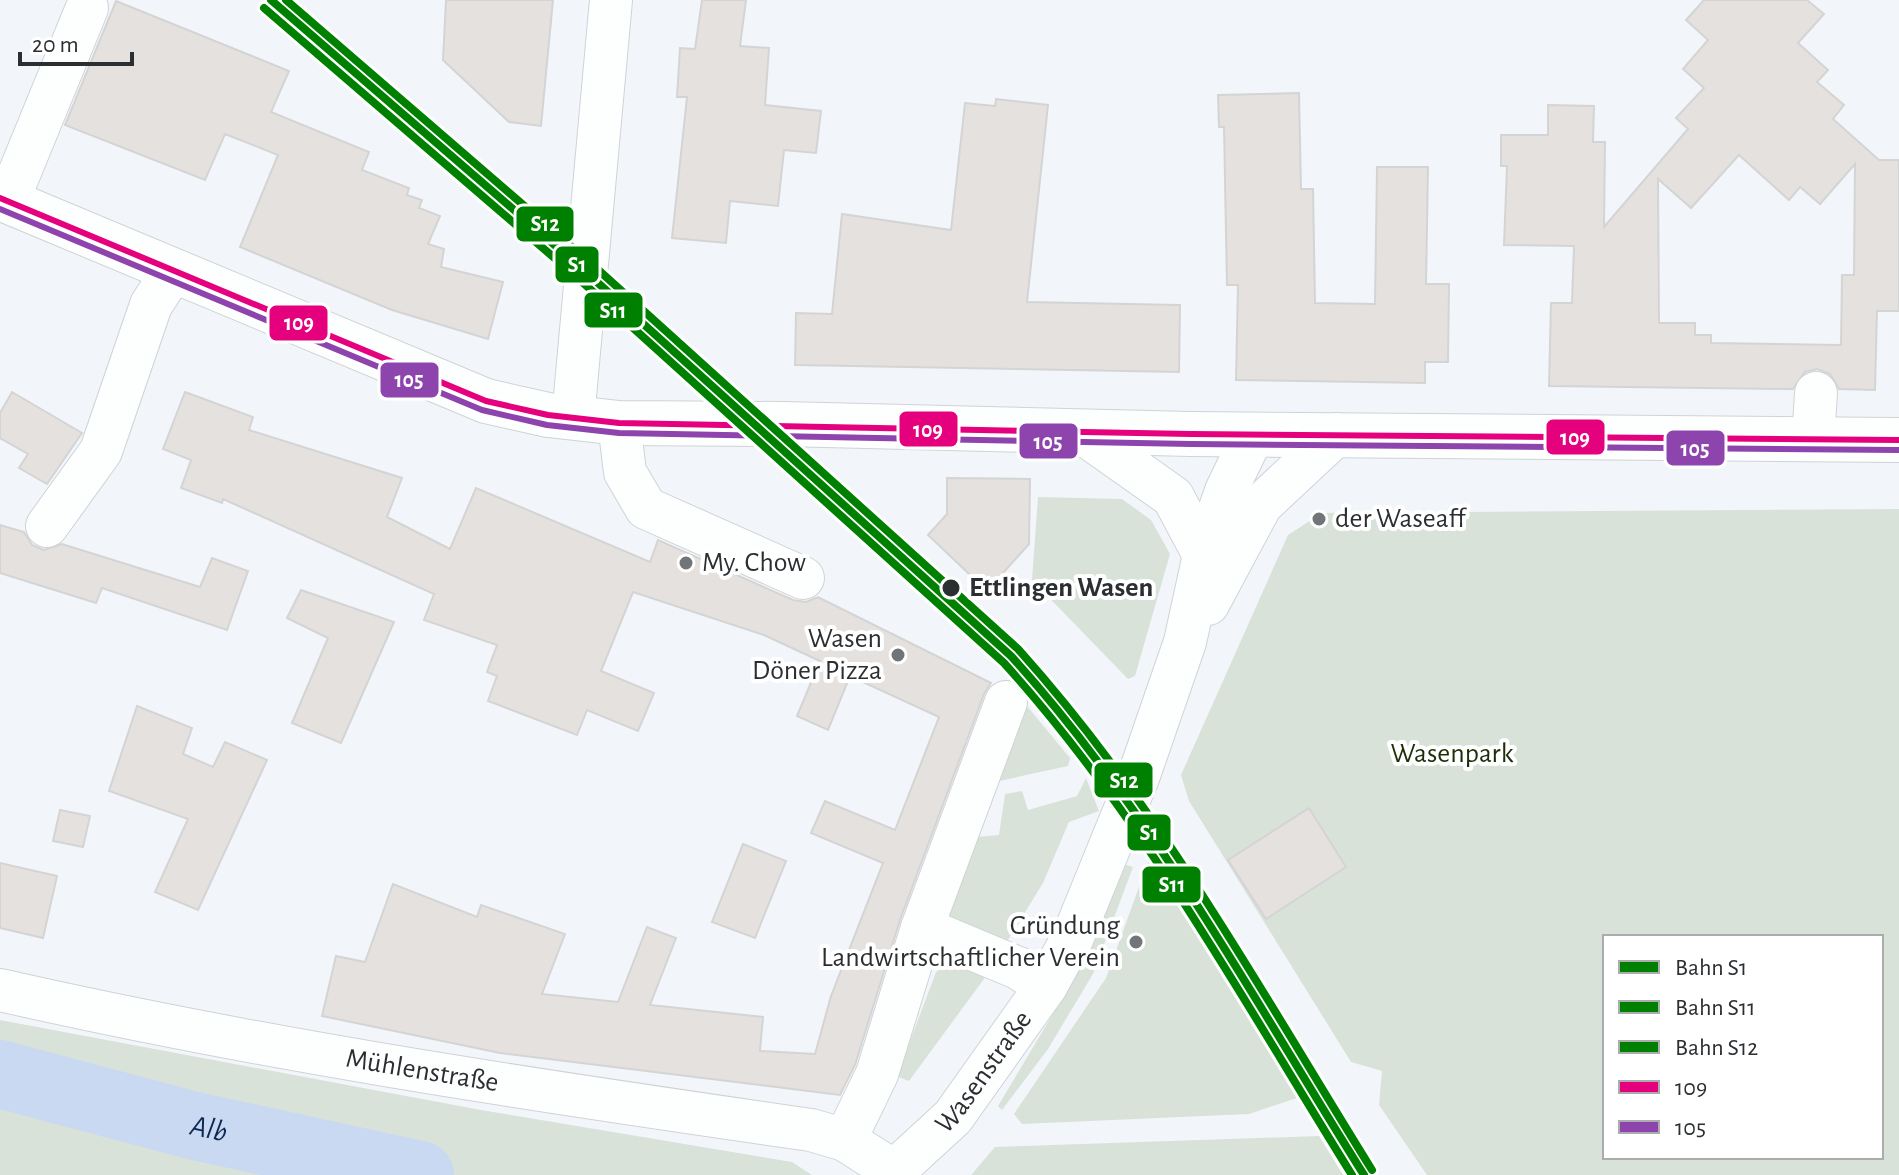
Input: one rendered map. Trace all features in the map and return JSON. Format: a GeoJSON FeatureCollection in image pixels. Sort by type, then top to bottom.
{"type":"FeatureCollection","features":[{"type":"Feature","properties":{"kind":"main road"},"geometry":{"type":"LineString","coordinates":[[4,200],[486,401],[573,418],[619,423],[1253,435],[1899,440]]}},
{"type":"Feature","properties":{"kind":"street"},"geometry":{"type":"LineString","coordinates":[[573,418],[611,0]]}},
{"type":"Feature","properties":{"kind":"street"},"geometry":{"type":"LineString","coordinates":[[4,200],[87,8]]}},
{"type":"Feature","properties":{"kind":"street"},"geometry":{"type":"LineString","coordinates":[[47,526],[101,451],[151,305],[173,271]]}},
{"type":"Feature","properties":{"kind":"street"},"geometry":{"type":"LineString","coordinates":[[1813,440],[1816,393]]}},
{"type":"Feature","properties":{"kind":"street"},"geometry":{"type":"LineString","coordinates":[[619,423],[625,472],[646,508],[803,578]]}},
{"type":"Feature","properties":{"kind":"street"},"geometry":{"type":"LineString","coordinates":[[1081,432],[1173,497],[1204,555]]}},
{"type":"Feature","properties":{"kind":"street","name":"Wasenstraße"},"geometry":{"type":"LineString","coordinates":[[1185,642],[1261,505],[1337,434]]}},
{"type":"Feature","properties":{"kind":"street","name":"Wasenstraße"},"geometry":{"type":"LineString","coordinates":[[891,1173],[953,1117],[1046,986],[1072,939],[1130,798],[1185,642],[1204,555],[1226,491],[1253,435]]}},
{"type":"Feature","properties":{"kind":"street"},"geometry":{"type":"LineString","coordinates":[[845,1140],[877,1074],[922,928],[1006,702]]}},
{"type":"Feature","properties":{"kind":"street"},"geometry":{"type":"LineString","coordinates":[[922,928],[1018,968],[1046,986]]}},
{"type":"Feature","properties":{"kind":"street","name":"Mühlenstraße"},"geometry":{"type":"LineString","coordinates":[[0,990],[92,1011],[481,1082],[811,1130],[845,1140],[891,1173]]}},
{"type":"Feature","properties":{"kind":"green space"},"geometry":{"type":"Polygon","coordinates":[[[1038,497],[1122,499],[1151,520],[1170,554],[1135,676],[1128,679],[1032,580],[1038,497]]]}},
{"type":"Feature","properties":{"kind":"green space","name":"Wasenpark"},"geometry":{"type":"Polygon","coordinates":[[[1899,509],[1899,1175],[1427,1175],[1379,1105],[1382,1071],[1351,1062],[1189,801],[1181,775],[1288,535],[1322,513],[1899,509]]]}},
{"type":"Feature","properties":{"kind":"green space"},"geometry":{"type":"Polygon","coordinates":[[[1022,700],[1070,758],[1068,766],[990,783],[1022,700]]]}},
{"type":"Feature","properties":{"kind":"green space"},"geometry":{"type":"Polygon","coordinates":[[[1086,778],[1099,811],[1069,822],[1043,883],[1003,948],[936,914],[964,838],[999,835],[1005,794],[1022,791],[1028,810],[1077,796],[1086,778]]]}},
{"type":"Feature","properties":{"kind":"green space"},"geometry":{"type":"Polygon","coordinates":[[[1148,862],[1155,865],[1300,1097],[1249,1114],[1022,1124],[1014,1114],[1106,978],[1148,862]]]}},
{"type":"Feature","properties":{"kind":"green space"},"geometry":{"type":"Polygon","coordinates":[[[1123,864],[1133,867],[1093,974],[1048,1049],[1002,1110],[998,1106],[1078,972],[1123,864]]]}},
{"type":"Feature","properties":{"kind":"green space"},"geometry":{"type":"Polygon","coordinates":[[[962,953],[992,968],[909,1081],[888,1073],[903,1060],[936,972],[962,953]]]}},
{"type":"Feature","properties":{"kind":"green space"},"geometry":{"type":"Polygon","coordinates":[[[0,1020],[481,1110],[792,1162],[812,1175],[0,1175],[0,1020]]]}},
{"type":"Feature","properties":{"kind":"green space"},"geometry":{"type":"Polygon","coordinates":[[[1319,1136],[1343,1175],[971,1175],[995,1147],[1319,1136]]]}},
{"type":"Feature","properties":{"kind":"building"},"geometry":{"type":"Polygon","coordinates":[[[446,0],[553,0],[541,126],[509,122],[443,60],[446,0]]]}},
{"type":"Feature","properties":{"kind":"building"},"geometry":{"type":"Polygon","coordinates":[[[702,0],[746,0],[740,46],[769,48],[765,105],[821,111],[816,153],[784,150],[778,206],[730,201],[726,243],[672,238],[687,97],[677,97],[680,48],[695,49],[702,0]]]}},
{"type":"Feature","properties":{"kind":"building"},"geometry":{"type":"Polygon","coordinates":[[[1704,0],[1807,0],[1824,14],[1798,43],[1828,70],[1817,82],[1844,105],[1833,119],[1879,160],[1899,160],[1899,311],[1877,311],[1875,390],[1839,389],[1830,374],[1817,369],[1805,372],[1793,389],[1549,386],[1551,303],[1572,303],[1574,246],[1504,245],[1507,166],[1501,166],[1501,135],[1548,135],[1548,105],[1594,106],[1593,142],[1605,142],[1604,227],[1688,129],[1676,118],[1704,88],[1683,69],[1708,40],[1686,20],[1704,0]],[[1739,155],[1691,208],[1658,179],[1659,323],[1695,323],[1695,335],[1711,335],[1711,343],[1841,345],[1842,275],[1854,275],[1855,164],[1820,204],[1800,187],[1789,200],[1739,155]]]}},
{"type":"Feature","properties":{"kind":"building"},"geometry":{"type":"Polygon","coordinates":[[[116,1],[289,71],[271,112],[369,152],[362,170],[409,188],[407,195],[422,200],[419,208],[440,216],[428,244],[444,249],[441,267],[503,282],[488,339],[392,310],[240,247],[278,155],[225,134],[205,180],[65,125],[116,1]]]}},
{"type":"Feature","properties":{"kind":"building"},"geometry":{"type":"Polygon","coordinates":[[[1299,93],[1301,189],[1313,189],[1315,303],[1375,304],[1377,167],[1428,167],[1426,284],[1449,284],[1448,362],[1425,362],[1425,383],[1236,380],[1238,285],[1227,285],[1224,127],[1219,127],[1218,95],[1299,93]]]}},
{"type":"Feature","properties":{"kind":"building"},"geometry":{"type":"Polygon","coordinates":[[[996,99],[1048,105],[1027,302],[1180,305],[1179,372],[795,365],[796,313],[832,314],[842,214],[951,230],[965,103],[995,106],[996,99]]]}},
{"type":"Feature","properties":{"kind":"building"},"geometry":{"type":"Polygon","coordinates":[[[12,392],[82,433],[47,484],[19,468],[28,454],[0,438],[0,413],[12,392]]]}},
{"type":"Feature","properties":{"kind":"building"},"geometry":{"type":"Polygon","coordinates":[[[185,392],[253,417],[249,430],[402,478],[387,517],[450,549],[476,488],[650,562],[658,540],[793,600],[806,602],[818,597],[991,683],[984,694],[900,920],[855,1065],[840,1095],[500,1053],[322,1016],[336,956],[365,962],[393,884],[477,917],[481,905],[565,934],[542,994],[618,1002],[647,927],[676,938],[650,1005],[763,1017],[760,1051],[815,1054],[831,996],[883,863],[811,833],[825,801],[895,830],[939,717],[850,676],[828,730],[797,716],[820,661],[764,635],[633,592],[601,671],[654,693],[638,731],[587,710],[577,735],[488,701],[497,676],[487,672],[497,645],[424,620],[434,594],[223,499],[222,503],[181,488],[191,460],[163,449],[185,392]]]}},
{"type":"Feature","properties":{"kind":"building"},"geometry":{"type":"Polygon","coordinates":[[[947,478],[1030,479],[1029,544],[987,591],[928,535],[947,514],[947,478]]]}},
{"type":"Feature","properties":{"kind":"building"},"geometry":{"type":"Polygon","coordinates":[[[0,525],[24,532],[32,545],[44,550],[62,544],[200,587],[212,558],[248,571],[227,630],[102,588],[96,603],[0,573],[0,525]]]}},
{"type":"Feature","properties":{"kind":"building"},"geometry":{"type":"Polygon","coordinates":[[[301,590],[394,622],[341,743],[292,723],[328,638],[287,618],[301,590]]]}},
{"type":"Feature","properties":{"kind":"building"},"geometry":{"type":"Polygon","coordinates":[[[137,706],[192,728],[183,754],[213,767],[225,742],[267,760],[198,910],[155,892],[188,819],[109,791],[137,706]]]}},
{"type":"Feature","properties":{"kind":"building"},"geometry":{"type":"Polygon","coordinates":[[[1309,808],[1346,867],[1266,919],[1228,860],[1309,808]]]}},
{"type":"Feature","properties":{"kind":"building"},"geometry":{"type":"Polygon","coordinates":[[[60,810],[90,816],[83,847],[53,841],[60,810]]]}},
{"type":"Feature","properties":{"kind":"building"},"geometry":{"type":"Polygon","coordinates":[[[743,844],[786,861],[755,938],[712,922],[743,844]]]}},
{"type":"Feature","properties":{"kind":"building"},"geometry":{"type":"Polygon","coordinates":[[[0,863],[57,876],[43,938],[0,928],[0,863]]]}},
{"type":"Feature","properties":{"kind":"waterway","name":"Alb"},"geometry":{"type":"LineString","coordinates":[[0,1074],[195,1126],[420,1175]]}},
{"type":"Feature","properties":{"kind":"rail line","name":"S1"},"geometry":{"type":"LineString","coordinates":[[271,0],[587,273],[1011,656],[1062,716],[1156,842],[1364,1175]]}},
{"type":"Feature","properties":{"kind":"rail line","name":"S12"},"geometry":{"type":"LineString","coordinates":[[286,0],[594,266],[1018,649],[1070,710],[1163,836],[1372,1170]]}},
{"type":"Feature","properties":{"kind":"rail line","name":"S11"},"geometry":{"type":"LineString","coordinates":[[264,8],[580,280],[1004,663],[1055,722],[1147,847],[1352,1175]]}},
{"type":"Feature","properties":{"kind":"transit line","name":"109"},"geometry":{"type":"LineString","coordinates":[[0,198],[486,401],[548,415],[619,423],[1191,434],[1899,440]]}},
{"type":"Feature","properties":{"kind":"transit line","name":"105"},"geometry":{"type":"LineString","coordinates":[[0,209],[482,410],[547,425],[619,433],[1191,444],[1899,450]]}},
{"type":"Feature","properties":{"kind":"place","name":"der Waseaff"},"geometry":{"type":"Point","coordinates":[1319,519]}},
{"type":"Feature","properties":{"kind":"place","name":"My. Chow"},"geometry":{"type":"Point","coordinates":[686,563]}},
{"type":"Feature","properties":{"kind":"place","name":"Ettlingen Wasen"},"geometry":{"type":"Point","coordinates":[951,588]}},
{"type":"Feature","properties":{"kind":"place","name":"Wasen Döner Pizza"},"geometry":{"type":"Point","coordinates":[898,655]}},
{"type":"Feature","properties":{"kind":"place","name":"Gründung Landwirtschaftlicher Verein"},"geometry":{"type":"Point","coordinates":[1136,942]}}]}
